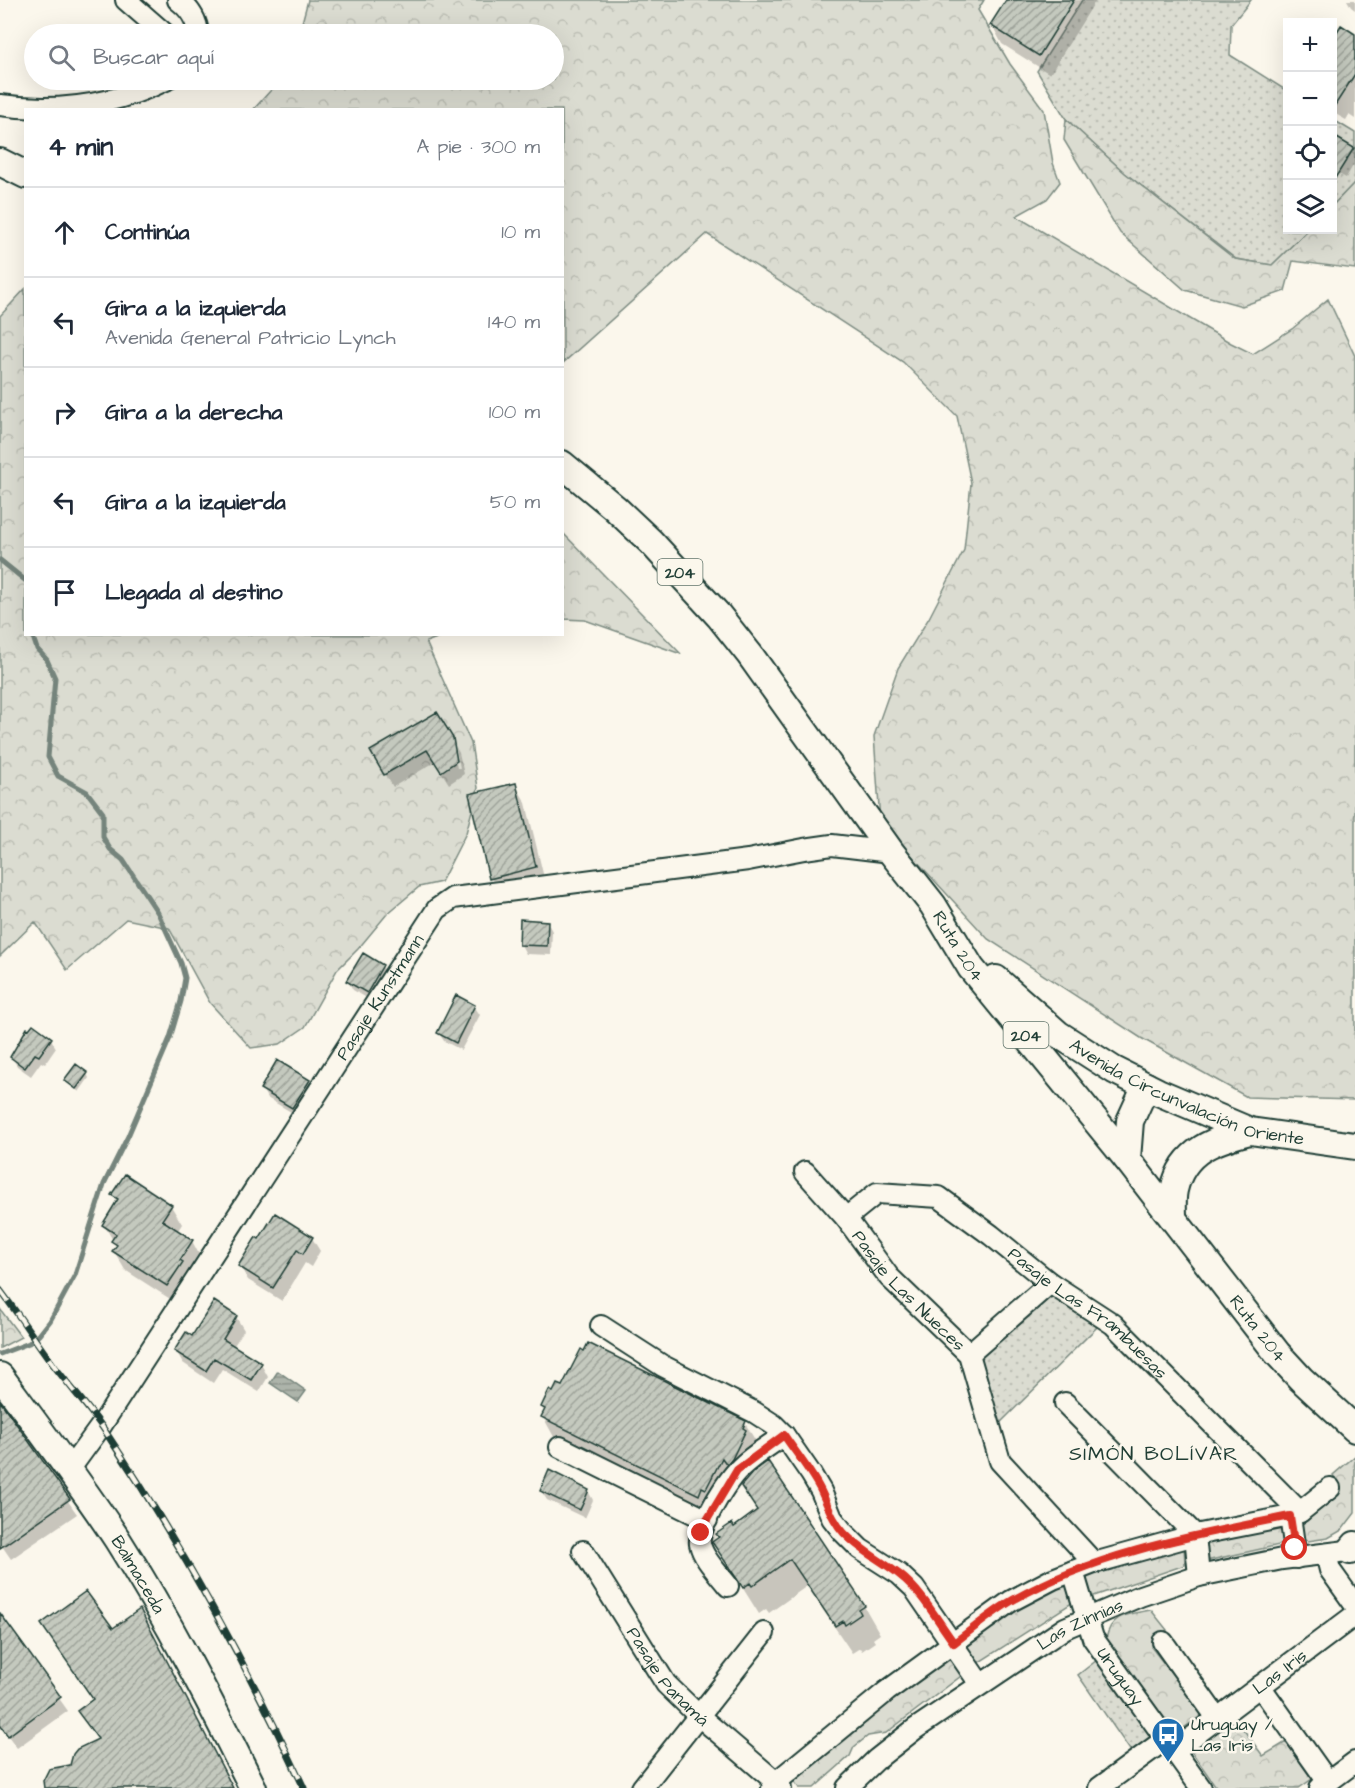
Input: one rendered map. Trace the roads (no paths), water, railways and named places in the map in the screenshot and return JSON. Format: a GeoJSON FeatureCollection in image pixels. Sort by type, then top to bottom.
{"type":"FeatureCollection","features":[{"type":"Feature","properties":{"kind":"main road","name":"Ruta 204"},"geometry":{"type":"LineString","coordinates":[[564,466],[615,508],[651,542],[719,616],[750,655],[891,852],[933,905],[972,968],[1127,1159],[1277,1353],[1301,1379],[1355,1429]]}},
{"type":"Feature","properties":{"kind":"main road","name":"Avenida Circunvalación Oriente"},"geometry":{"type":"LineString","coordinates":[[933,905],[995,978],[1058,1034],[1113,1070],[1250,1131],[1355,1146]]}},
{"type":"Feature","properties":{"kind":"main road"},"geometry":{"type":"LineString","coordinates":[[1127,1159],[1130,1121],[1146,1086]]}},
{"type":"Feature","properties":{"kind":"main road"},"geometry":{"type":"LineString","coordinates":[[1173,1218],[1174,1190],[1181,1172],[1191,1157],[1204,1146],[1250,1131]]}},
{"type":"Feature","properties":{"kind":"main road","name":"Balmaceda"},"geometry":{"type":"LineString","coordinates":[[0,1376],[118,1541],[157,1605],[208,1698],[253,1788]]}},
{"type":"Feature","properties":{"kind":"street"},"geometry":{"type":"LineString","coordinates":[[126,0],[154,24]]}},
{"type":"Feature","properties":{"kind":"street"},"geometry":{"type":"LineString","coordinates":[[178,0],[192,14],[196,24]]}},
{"type":"Feature","properties":{"kind":"street"},"geometry":{"type":"LineString","coordinates":[[0,105],[42,108],[89,104],[142,90]]}},
{"type":"Feature","properties":{"kind":"street","name":"Pasaje Kunstmann"},"geometry":{"type":"LineString","coordinates":[[69,1470],[108,1416],[437,909],[453,898],[736,862],[832,845],[891,852]]}},
{"type":"Feature","properties":{"kind":"street","name":"Pasaje Las Nueces"},"geometry":{"type":"LineString","coordinates":[[805,1172],[846,1218],[889,1277],[969,1354],[1000,1461],[1094,1563]]}},
{"type":"Feature","properties":{"kind":"street","name":"Pasaje Las Frambuesas"},"geometry":{"type":"LineString","coordinates":[[846,1218],[877,1193],[939,1197],[991,1235],[1050,1283],[1113,1324],[1295,1514]]}},
{"type":"Feature","properties":{"kind":"street"},"geometry":{"type":"LineString","coordinates":[[969,1354],[1050,1283]]}},
{"type":"Feature","properties":{"kind":"street"},"geometry":{"type":"LineString","coordinates":[[601,1326],[663,1366],[754,1412],[774,1425],[784,1435],[811,1474],[832,1518],[843,1532],[860,1549],[899,1574],[914,1588],[954,1643],[980,1684]]}},
{"type":"Feature","properties":{"kind":"street"},"geometry":{"type":"LineString","coordinates":[[1065,1403],[1196,1535],[1200,1576]]}},
{"type":"Feature","properties":{"kind":"street"},"geometry":{"type":"LineString","coordinates":[[728,1586],[702,1551],[699,1542],[707,1520],[737,1470],[784,1435]]}},
{"type":"Feature","properties":{"kind":"street"},"geometry":{"type":"LineString","coordinates":[[560,1447],[707,1520]]}},
{"type":"Feature","properties":{"kind":"street"},"geometry":{"type":"LineString","coordinates":[[776,1786],[887,1691],[1011,1601],[1094,1563],[1196,1535],[1295,1514],[1330,1488]]}},
{"type":"Feature","properties":{"kind":"street"},"geometry":{"type":"LineString","coordinates":[[1295,1514],[1296,1558]]}},
{"type":"Feature","properties":{"kind":"street"},"geometry":{"type":"LineString","coordinates":[[1347,1550],[1329,1570],[1355,1605]]}},
{"type":"Feature","properties":{"kind":"street","name":"Las Zinnias"},"geometry":{"type":"LineString","coordinates":[[848,1788],[877,1759],[915,1730],[1065,1628],[1140,1596],[1200,1576],[1347,1550]]}},
{"type":"Feature","properties":{"kind":"street","name":"Pasaje Panamá"},"geometry":{"type":"LineString","coordinates":[[582,1551],[666,1684],[776,1786]]}},
{"type":"Feature","properties":{"kind":"street","name":"Uruguay"},"geometry":{"type":"LineString","coordinates":[[1073,1571],[1094,1638],[1201,1788]]}},
{"type":"Feature","properties":{"kind":"street","name":"Las Iris"},"geometry":{"type":"LineString","coordinates":[[1099,1788],[1217,1718],[1355,1615]]}},
{"type":"Feature","properties":{"kind":"street"},"geometry":{"type":"LineString","coordinates":[[642,1788],[764,1632]]}},
{"type":"Feature","properties":{"kind":"street"},"geometry":{"type":"LineString","coordinates":[[1163,1642],[1217,1718]]}},
{"type":"Feature","properties":{"kind":"street"},"geometry":{"type":"LineString","coordinates":[[1260,1686],[1324,1785],[1353,1768]]}},
{"type":"Feature","properties":{"kind":"waterway"},"geometry":{"type":"LineString","coordinates":[[0,560],[24,579]]}},
{"type":"Feature","properties":{"kind":"waterway"},"geometry":{"type":"LineString","coordinates":[[0,1354],[29,1343],[39,1335],[50,1321],[75,1275],[104,1184],[128,1136],[170,1038],[185,978],[181,963],[158,913],[123,860],[110,849],[103,837],[103,813],[87,792],[58,776],[48,757],[55,678],[47,660],[37,649],[33,636]]}},
{"type":"Feature","properties":{"kind":"railway"},"geometry":{"type":"LineString","coordinates":[[0,1290],[55,1367],[103,1428],[159,1515],[235,1649],[304,1788]]}},
{"type":"Feature","properties":{"kind":"place","name":"Uruguay / Las Iris"},"geometry":{"type":"Point","coordinates":[1168,1763]}},
{"type":"Feature","properties":{"kind":"district","name":"SIMÓN BOLÍVAR"},"geometry":{"type":"Point","coordinates":[1154,1453]}}]}
